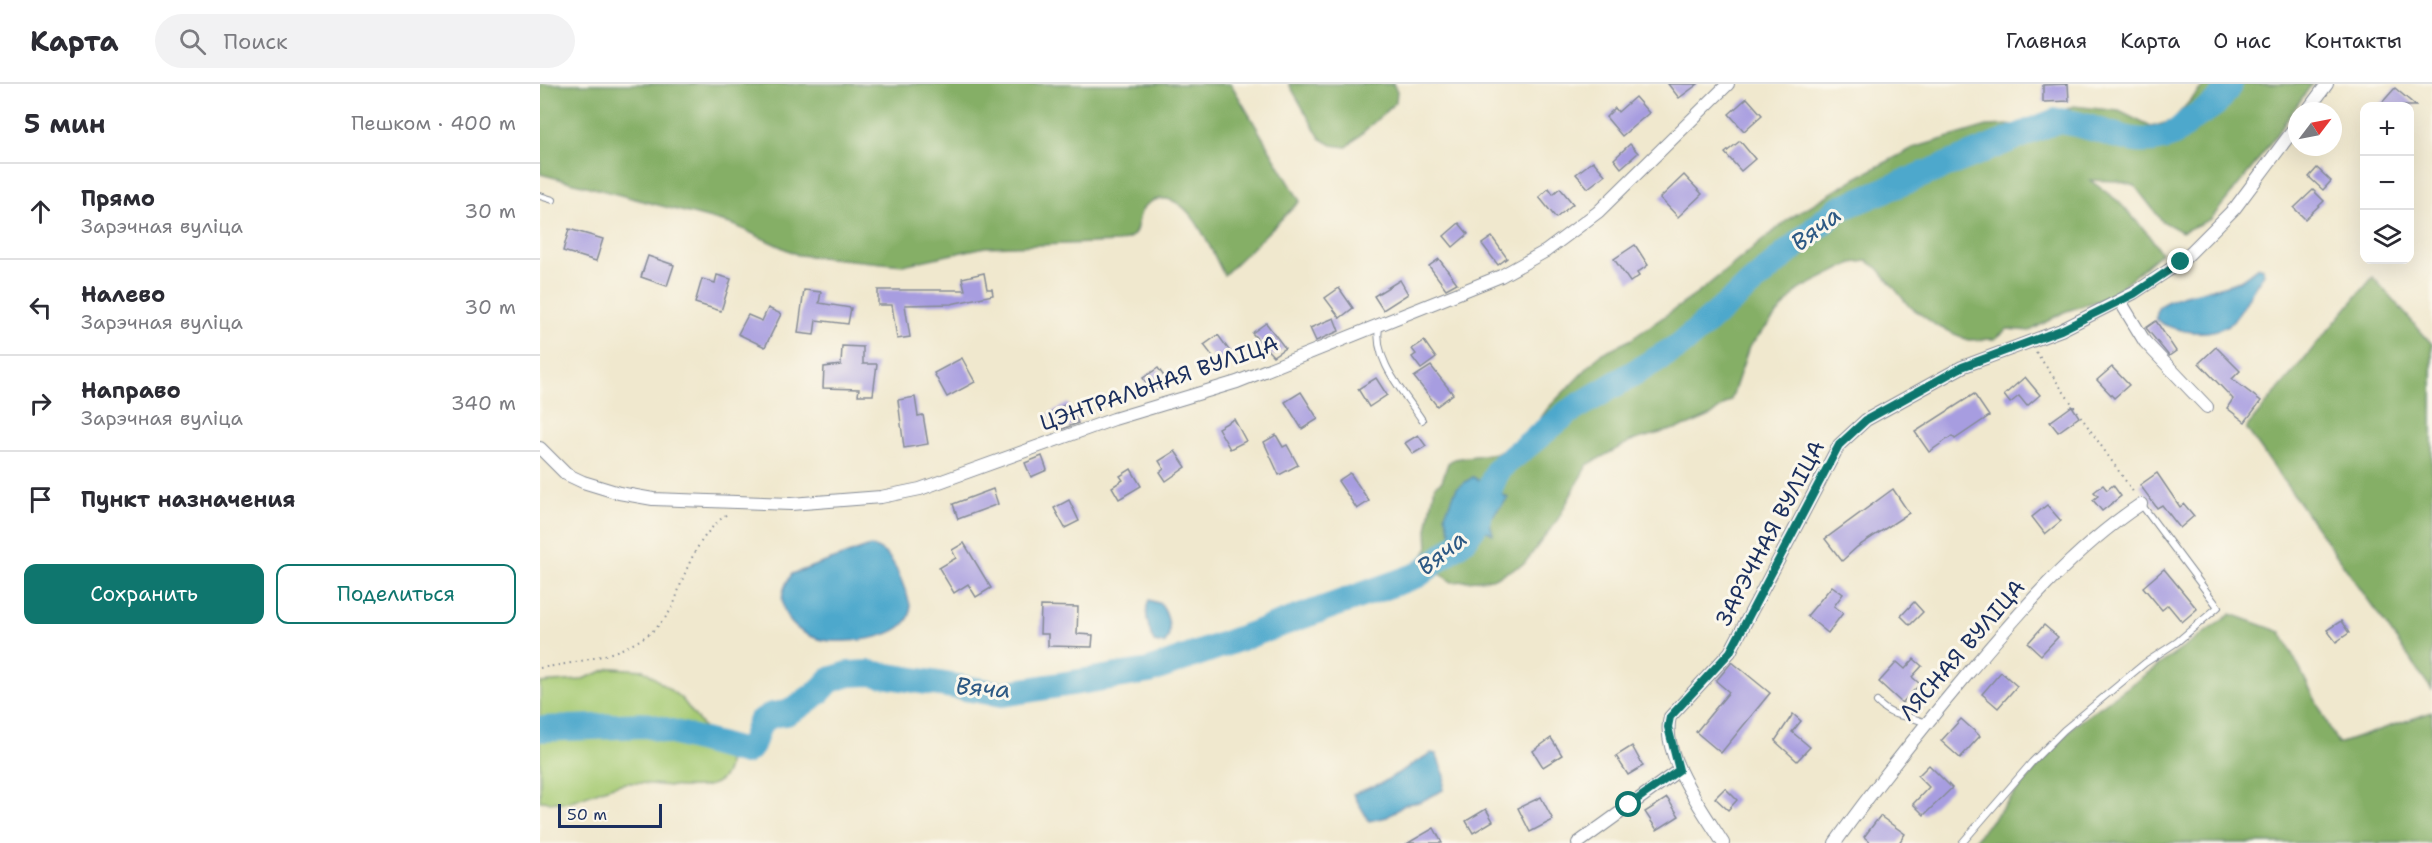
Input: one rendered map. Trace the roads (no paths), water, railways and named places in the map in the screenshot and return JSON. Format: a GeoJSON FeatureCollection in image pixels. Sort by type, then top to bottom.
{"type":"FeatureCollection","features":[{"type":"Feature","properties":{"kind":"street","name":"ЦЭНТРАЛЬНАЯ ВУЛІЦА"},"geometry":{"type":"LineString","coordinates":[[540,448],[566,474],[619,493],[653,499],[745,504],[859,500],[920,489],[1114,419],[1237,382],[1501,276],[1563,239],[1611,200],[1728,84]]}},
{"type":"Feature","properties":{"kind":"street"},"geometry":{"type":"LineString","coordinates":[[2314,102],[2328,84]]}},
{"type":"Feature","properties":{"kind":"street","name":"ЗАРЭЧНАЯ ВУЛІЦА"},"geometry":{"type":"LineString","coordinates":[[1679,770],[1668,727],[1670,717],[1730,652],[1839,445],[1866,420],[1962,367],[2029,343],[2120,301],[2181,262],[2209,237],[2235,208],[2288,137]]}},
{"type":"Feature","properties":{"kind":"street"},"geometry":{"type":"LineString","coordinates":[[2120,301],[2145,342],[2207,407]]}},
{"type":"Feature","properties":{"kind":"street","name":"ЛЯСНАЯ ВУЛІЦА"},"geometry":{"type":"LineString","coordinates":[[1835,843],[1894,762],[2029,602],[2112,523],[2141,504]]}},
{"type":"Feature","properties":{"kind":"street"},"geometry":{"type":"LineString","coordinates":[[1578,843],[1679,770],[1722,843]]}},
{"type":"Feature","properties":{"kind":"lane"},"geometry":{"type":"LineString","coordinates":[[540,196],[553,200]]}},
{"type":"Feature","properties":{"kind":"lane"},"geometry":{"type":"LineString","coordinates":[[1379,326],[1378,346],[1382,358],[1422,420]]}},
{"type":"Feature","properties":{"kind":"lane"},"geometry":{"type":"LineString","coordinates":[[1962,843],[2064,730],[2145,663],[2177,642],[2218,607],[2141,504]]}},
{"type":"Feature","properties":{"kind":"lane"},"geometry":{"type":"LineString","coordinates":[[1877,702],[1887,713],[1911,716],[1927,723]]}},
{"type":"Feature","properties":{"kind":"water"},"geometry":{"type":"Polygon","coordinates":[[[2258,267],[2263,268],[2264,274],[2242,309],[2227,325],[2217,330],[2203,332],[2185,331],[2156,319],[2158,307],[2167,302],[2234,283],[2258,267]]]}},
{"type":"Feature","properties":{"kind":"water"},"geometry":{"type":"Polygon","coordinates":[[[1473,477],[1508,498],[1489,520],[1493,534],[1475,525],[1463,541],[1452,537],[1445,514],[1457,488],[1473,477]]]}},
{"type":"Feature","properties":{"kind":"water"},"geometry":{"type":"Polygon","coordinates":[[[870,546],[882,551],[894,564],[910,609],[909,617],[903,625],[881,636],[854,641],[819,639],[798,629],[786,614],[783,604],[786,584],[792,574],[870,546]]]}},
{"type":"Feature","properties":{"kind":"water"},"geometry":{"type":"Polygon","coordinates":[[[1149,600],[1161,604],[1166,613],[1169,635],[1164,644],[1154,642],[1150,632],[1147,621],[1149,600]]]}},
{"type":"Feature","properties":{"kind":"water"},"geometry":{"type":"Polygon","coordinates":[[[1431,753],[1436,754],[1445,776],[1443,790],[1420,802],[1406,804],[1387,817],[1369,821],[1353,794],[1382,783],[1431,753]]]}},
{"type":"Feature","properties":{"kind":"waterway","name":"Вяча"},"geometry":{"type":"LineString","coordinates":[[540,729],[646,725],[745,752],[752,746],[760,722],[772,715],[786,713],[799,706],[819,692],[830,680],[849,674],[870,673],[1002,694],[1149,671],[1418,575],[1463,541],[1475,525],[1498,469],[1567,413],[1679,346],[1838,209],[2056,121],[2131,139],[2146,141],[2161,138],[2176,132],[2213,106],[2230,84]]}}]}
